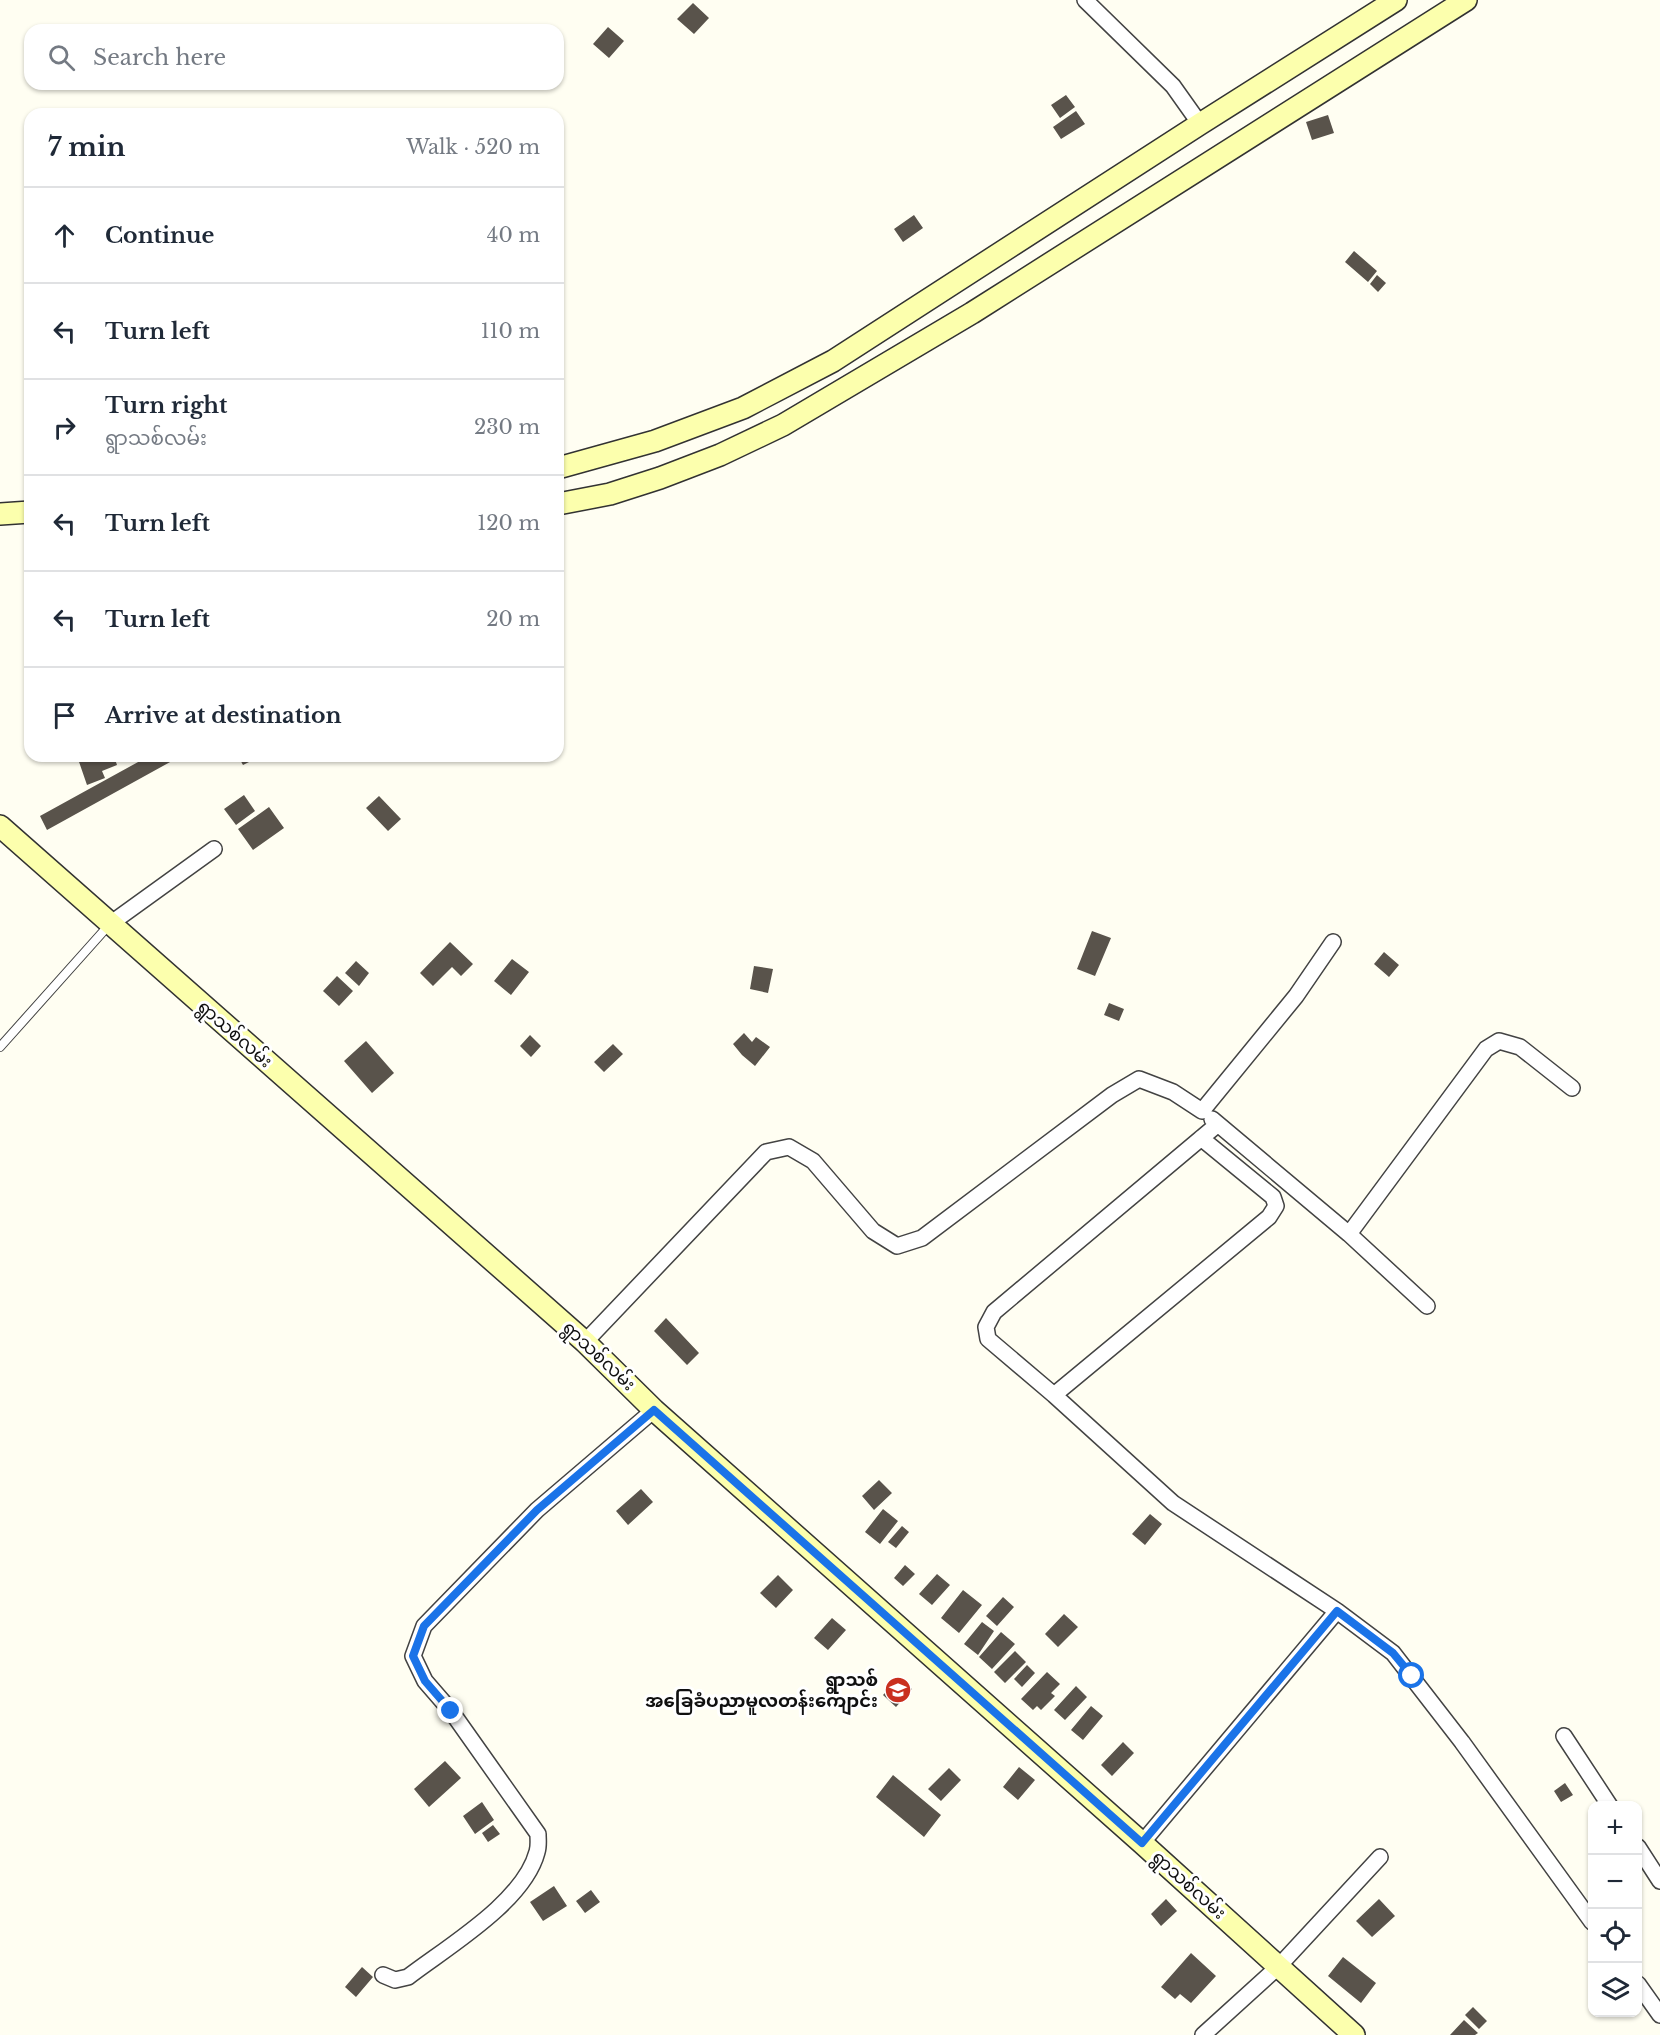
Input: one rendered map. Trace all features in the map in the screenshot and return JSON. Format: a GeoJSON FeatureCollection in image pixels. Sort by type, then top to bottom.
{"type":"FeatureCollection","features":[{"type":"Feature","properties":{"kind":"main road"},"geometry":{"type":"LineString","coordinates":[[564,466],[655,441],[743,408],[833,361],[1396,0]]}},
{"type":"Feature","properties":{"kind":"main road"},"geometry":{"type":"LineString","coordinates":[[564,503],[610,494],[660,478],[783,425],[972,313],[1466,0]]}},
{"type":"Feature","properties":{"kind":"main road"},"geometry":{"type":"LineString","coordinates":[[0,514],[24,512]]}},
{"type":"Feature","properties":{"kind":"main road","name":"ရွာသစ်လမ်း"},"geometry":{"type":"LineString","coordinates":[[0,826],[585,1342],[654,1410],[1142,1843],[1354,2035]]}},
{"type":"Feature","properties":{"kind":"street"},"geometry":{"type":"LineString","coordinates":[[1085,0],[1173,86],[1200,124]]}},
{"type":"Feature","properties":{"kind":"street"},"geometry":{"type":"LineString","coordinates":[[110,924],[213,849]]}},
{"type":"Feature","properties":{"kind":"street"},"geometry":{"type":"LineString","coordinates":[[1202,1112],[1296,996],[1333,942]]}},
{"type":"Feature","properties":{"kind":"street"},"geometry":{"type":"LineString","coordinates":[[1349,1234],[1486,1049],[1499,1041],[1520,1047],[1572,1088]]}},
{"type":"Feature","properties":{"kind":"street"},"geometry":{"type":"LineString","coordinates":[[585,1342],[766,1152],[789,1147],[813,1161],[873,1231],[897,1246],[922,1238],[1112,1095],[1139,1079],[1173,1092],[1218,1124],[1349,1234],[1427,1306]]}},
{"type":"Feature","properties":{"kind":"street"},"geometry":{"type":"LineString","coordinates":[[1218,1124],[994,1312],[986,1327],[988,1339],[1054,1395],[1173,1503],[1337,1611],[1393,1653],[1462,1742],[1588,1915]]}},
{"type":"Feature","properties":{"kind":"street"},"geometry":{"type":"LineString","coordinates":[[1054,1395],[1269,1217],[1276,1206],[1273,1197],[1201,1138]]}},
{"type":"Feature","properties":{"kind":"street"},"geometry":{"type":"LineString","coordinates":[[383,1975],[395,1980],[408,1977],[496,1911],[517,1888],[533,1863],[538,1850],[538,1833],[451,1711],[425,1681],[413,1656],[424,1626],[537,1510],[654,1410]]}},
{"type":"Feature","properties":{"kind":"street"},"geometry":{"type":"LineString","coordinates":[[1142,1843],[1337,1611]]}},
{"type":"Feature","properties":{"kind":"street"},"geometry":{"type":"LineString","coordinates":[[1564,1736],[1607,1801]]}},
{"type":"Feature","properties":{"kind":"street"},"geometry":{"type":"LineString","coordinates":[[1642,1853],[1660,1881]]}},
{"type":"Feature","properties":{"kind":"street"},"geometry":{"type":"LineString","coordinates":[[1203,2035],[1279,1966],[1380,1857]]}},
{"type":"Feature","properties":{"kind":"street"},"geometry":{"type":"LineString","coordinates":[[1642,1990],[1660,2015]]}},
{"type":"Feature","properties":{"kind":"lane"},"geometry":{"type":"LineString","coordinates":[[0,1047],[110,924]]}},
{"type":"Feature","properties":{"kind":"building"},"geometry":{"type":"Polygon","coordinates":[[[693,3],[709,18],[694,34],[677,19],[693,3]]]}},
{"type":"Feature","properties":{"kind":"building"},"geometry":{"type":"Polygon","coordinates":[[[608,27],[624,41],[609,58],[593,44],[608,27]]]}},
{"type":"Feature","properties":{"kind":"building"},"geometry":{"type":"Polygon","coordinates":[[[1066,95],[1075,107],[1060,118],[1051,105],[1066,95]]]}},
{"type":"Feature","properties":{"kind":"building"},"geometry":{"type":"Polygon","coordinates":[[[1076,111],[1085,124],[1061,139],[1053,127],[1076,111]]]}},
{"type":"Feature","properties":{"kind":"building"},"geometry":{"type":"Polygon","coordinates":[[[1328,115],[1334,133],[1312,140],[1306,122],[1328,115]]]}},
{"type":"Feature","properties":{"kind":"building"},"geometry":{"type":"Polygon","coordinates":[[[914,215],[923,228],[903,242],[894,229],[914,215]]]}},
{"type":"Feature","properties":{"kind":"building"},"geometry":{"type":"Polygon","coordinates":[[[1354,251],[1377,271],[1368,282],[1345,262],[1354,251]]]}},
{"type":"Feature","properties":{"kind":"building"},"geometry":{"type":"Polygon","coordinates":[[[1377,275],[1386,283],[1378,292],[1370,284],[1377,275]]]}},
{"type":"Feature","properties":{"kind":"building"},"geometry":{"type":"Polygon","coordinates":[[[79,762],[116,762],[117,765],[102,771],[105,778],[87,785],[79,762]]]}},
{"type":"Feature","properties":{"kind":"building"},"geometry":{"type":"Polygon","coordinates":[[[138,762],[170,762],[47,830],[40,816],[138,762]]]}},
{"type":"Feature","properties":{"kind":"building"},"geometry":{"type":"Polygon","coordinates":[[[244,795],[255,811],[236,825],[224,809],[244,795]]]}},
{"type":"Feature","properties":{"kind":"building"},"geometry":{"type":"Polygon","coordinates":[[[379,796],[401,819],[388,831],[366,808],[379,796]]]}},
{"type":"Feature","properties":{"kind":"building"},"geometry":{"type":"Polygon","coordinates":[[[269,807],[284,828],[253,850],[238,829],[269,807]]]}},
{"type":"Feature","properties":{"kind":"building"},"geometry":{"type":"Polygon","coordinates":[[[1092,931],[1111,938],[1095,976],[1077,969],[1092,931]]]}},
{"type":"Feature","properties":{"kind":"building"},"geometry":{"type":"Polygon","coordinates":[[[450,942],[473,964],[461,976],[452,967],[433,986],[420,973],[450,942]]]}},
{"type":"Feature","properties":{"kind":"building"},"geometry":{"type":"Polygon","coordinates":[[[1384,952],[1399,965],[1389,977],[1374,964],[1384,952]]]}},
{"type":"Feature","properties":{"kind":"building"},"geometry":{"type":"Polygon","coordinates":[[[512,959],[529,972],[511,995],[494,981],[512,959]]]}},
{"type":"Feature","properties":{"kind":"building"},"geometry":{"type":"Polygon","coordinates":[[[356,961],[369,973],[359,986],[345,973],[356,961]]]}},
{"type":"Feature","properties":{"kind":"building"},"geometry":{"type":"Polygon","coordinates":[[[754,966],[773,969],[768,993],[750,989],[754,966]]]}},
{"type":"Feature","properties":{"kind":"building"},"geometry":{"type":"Polygon","coordinates":[[[337,976],[353,991],[339,1006],[323,991],[337,976]]]}},
{"type":"Feature","properties":{"kind":"building"},"geometry":{"type":"Polygon","coordinates":[[[1109,1003],[1124,1009],[1119,1021],[1104,1015],[1109,1003]]]}},
{"type":"Feature","properties":{"kind":"building"},"geometry":{"type":"Polygon","coordinates":[[[744,1033],[752,1042],[756,1037],[770,1047],[755,1066],[733,1044],[744,1033]]]}},
{"type":"Feature","properties":{"kind":"building"},"geometry":{"type":"Polygon","coordinates":[[[530,1035],[541,1046],[531,1057],[520,1046],[530,1035]]]}},
{"type":"Feature","properties":{"kind":"building"},"geometry":{"type":"Polygon","coordinates":[[[366,1041],[394,1073],[372,1093],[344,1061],[366,1041]]]}},
{"type":"Feature","properties":{"kind":"building"},"geometry":{"type":"Polygon","coordinates":[[[613,1044],[623,1054],[604,1072],[594,1062],[613,1044]]]}},
{"type":"Feature","properties":{"kind":"building"},"geometry":{"type":"Polygon","coordinates":[[[666,1318],[699,1353],[687,1365],[654,1331],[666,1318]]]}},
{"type":"Feature","properties":{"kind":"building"},"geometry":{"type":"Polygon","coordinates":[[[879,1480],[892,1493],[874,1510],[862,1496],[879,1480]]]}},
{"type":"Feature","properties":{"kind":"building"},"geometry":{"type":"Polygon","coordinates":[[[641,1489],[653,1502],[628,1525],[616,1511],[641,1489]]]}},
{"type":"Feature","properties":{"kind":"building"},"geometry":{"type":"Polygon","coordinates":[[[883,1509],[898,1521],[880,1544],[865,1532],[883,1509]]]}},
{"type":"Feature","properties":{"kind":"building"},"geometry":{"type":"Polygon","coordinates":[[[1150,1514],[1162,1524],[1145,1545],[1132,1534],[1150,1514]]]}},
{"type":"Feature","properties":{"kind":"building"},"geometry":{"type":"Polygon","coordinates":[[[902,1526],[909,1532],[896,1548],[888,1542],[902,1526]]]}},
{"type":"Feature","properties":{"kind":"building"},"geometry":{"type":"Polygon","coordinates":[[[905,1565],[915,1574],[903,1586],[894,1578],[905,1565]]]}},
{"type":"Feature","properties":{"kind":"building"},"geometry":{"type":"Polygon","coordinates":[[[937,1574],[950,1585],[932,1605],[919,1594],[937,1574]]]}},
{"type":"Feature","properties":{"kind":"building"},"geometry":{"type":"Polygon","coordinates":[[[778,1575],[793,1590],[776,1608],[760,1593],[778,1575]]]}},
{"type":"Feature","properties":{"kind":"building"},"geometry":{"type":"Polygon","coordinates":[[[963,1590],[982,1605],[959,1633],[941,1618],[963,1590]]]}},
{"type":"Feature","properties":{"kind":"building"},"geometry":{"type":"Polygon","coordinates":[[[1003,1597],[1014,1607],[997,1626],[986,1616],[1003,1597]]]}},
{"type":"Feature","properties":{"kind":"building"},"geometry":{"type":"Polygon","coordinates":[[[1064,1614],[1078,1627],[1058,1647],[1045,1634],[1064,1614]]]}},
{"type":"Feature","properties":{"kind":"building"},"geometry":{"type":"Polygon","coordinates":[[[832,1618],[846,1630],[828,1650],[814,1638],[832,1618]]]}},
{"type":"Feature","properties":{"kind":"building"},"geometry":{"type":"Polygon","coordinates":[[[982,1622],[994,1631],[978,1655],[964,1644],[982,1622]]]}},
{"type":"Feature","properties":{"kind":"building"},"geometry":{"type":"Polygon","coordinates":[[[1001,1632],[1015,1644],[992,1669],[979,1657],[1001,1632]]]}},
{"type":"Feature","properties":{"kind":"building"},"geometry":{"type":"Polygon","coordinates":[[[1015,1651],[1026,1662],[1005,1683],[994,1672],[1015,1651]]]}},
{"type":"Feature","properties":{"kind":"building"},"geometry":{"type":"Polygon","coordinates":[[[1027,1665],[1035,1673],[1022,1687],[1014,1679],[1027,1665]]]}},
{"type":"Feature","properties":{"kind":"building"},"geometry":{"type":"Polygon","coordinates":[[[1047,1672],[1060,1684],[1051,1693],[1055,1696],[1041,1710],[1037,1706],[1033,1710],[1021,1699],[1047,1672]]]}},
{"type":"Feature","properties":{"kind":"building"},"geometry":{"type":"Polygon","coordinates":[[[899,1678],[912,1689],[896,1707],[883,1695],[899,1678]]]}},
{"type":"Feature","properties":{"kind":"building"},"geometry":{"type":"Polygon","coordinates":[[[1076,1686],[1087,1697],[1065,1720],[1054,1710],[1076,1686]]]}},
{"type":"Feature","properties":{"kind":"building"},"geometry":{"type":"Polygon","coordinates":[[[1091,1706],[1103,1716],[1083,1740],[1071,1730],[1091,1706]]]}},
{"type":"Feature","properties":{"kind":"building"},"geometry":{"type":"Polygon","coordinates":[[[1123,1742],[1134,1753],[1112,1776],[1101,1765],[1123,1742]]]}},
{"type":"Feature","properties":{"kind":"building"},"geometry":{"type":"Polygon","coordinates":[[[445,1761],[461,1778],[429,1807],[414,1789],[445,1761]]]}},
{"type":"Feature","properties":{"kind":"building"},"geometry":{"type":"Polygon","coordinates":[[[1019,1767],[1035,1780],[1018,1800],[1003,1787],[1019,1767]]]}},
{"type":"Feature","properties":{"kind":"building"},"geometry":{"type":"Polygon","coordinates":[[[949,1768],[961,1780],[941,1801],[928,1789],[949,1768]]]}},
{"type":"Feature","properties":{"kind":"building"},"geometry":{"type":"Polygon","coordinates":[[[893,1775],[941,1815],[924,1837],[876,1797],[893,1775]]]}},
{"type":"Feature","properties":{"kind":"building"},"geometry":{"type":"Polygon","coordinates":[[[1565,1783],[1573,1795],[1561,1802],[1554,1791],[1565,1783]]]}},
{"type":"Feature","properties":{"kind":"building"},"geometry":{"type":"Polygon","coordinates":[[[482,1802],[494,1820],[475,1834],[463,1816],[482,1802]]]}},
{"type":"Feature","properties":{"kind":"building"},"geometry":{"type":"Polygon","coordinates":[[[493,1825],[500,1834],[488,1842],[482,1833],[493,1825]]]}},
{"type":"Feature","properties":{"kind":"building"},"geometry":{"type":"Polygon","coordinates":[[[554,1886],[567,1906],[543,1921],[530,1902],[554,1886]]]}},
{"type":"Feature","properties":{"kind":"building"},"geometry":{"type":"Polygon","coordinates":[[[591,1890],[600,1902],[585,1913],[576,1901],[591,1890]]]}},
{"type":"Feature","properties":{"kind":"building"},"geometry":{"type":"Polygon","coordinates":[[[1166,1899],[1177,1911],[1161,1926],[1151,1914],[1166,1899]]]}},
{"type":"Feature","properties":{"kind":"building"},"geometry":{"type":"Polygon","coordinates":[[[1379,1899],[1395,1916],[1372,1937],[1356,1921],[1379,1899]]]}},
{"type":"Feature","properties":{"kind":"building"},"geometry":{"type":"Polygon","coordinates":[[[1191,1953],[1216,1976],[1191,2003],[1180,1994],[1175,1999],[1161,1987],[1191,1953]]]}},
{"type":"Feature","properties":{"kind":"building"},"geometry":{"type":"Polygon","coordinates":[[[1343,1957],[1376,1983],[1361,2003],[1328,1976],[1343,1957]]]}},
{"type":"Feature","properties":{"kind":"building"},"geometry":{"type":"Polygon","coordinates":[[[362,1967],[373,1977],[356,1997],[345,1987],[362,1967]]]}},
{"type":"Feature","properties":{"kind":"building"},"geometry":{"type":"Polygon","coordinates":[[[1473,2007],[1487,2021],[1479,2029],[1465,2015],[1473,2007]]]}},
{"type":"Feature","properties":{"kind":"building"},"geometry":{"type":"Polygon","coordinates":[[[1464,2020],[1478,2033],[1450,2035],[1464,2020]]]}},
{"type":"Feature","properties":{"kind":"place","name":"ရွာသစ် အခြေခံပညာမူလတန်းကျောင်း"},"geometry":{"type":"Point","coordinates":[898,1690]}},
{"type":"Feature","properties":{"kind":"route"},"geometry":{"type":"LineString","coordinates":[[451,1711],[425,1681],[413,1656],[424,1626],[537,1510],[654,1410],[1142,1843],[1337,1611],[1393,1653],[1412,1676]]}}]}
